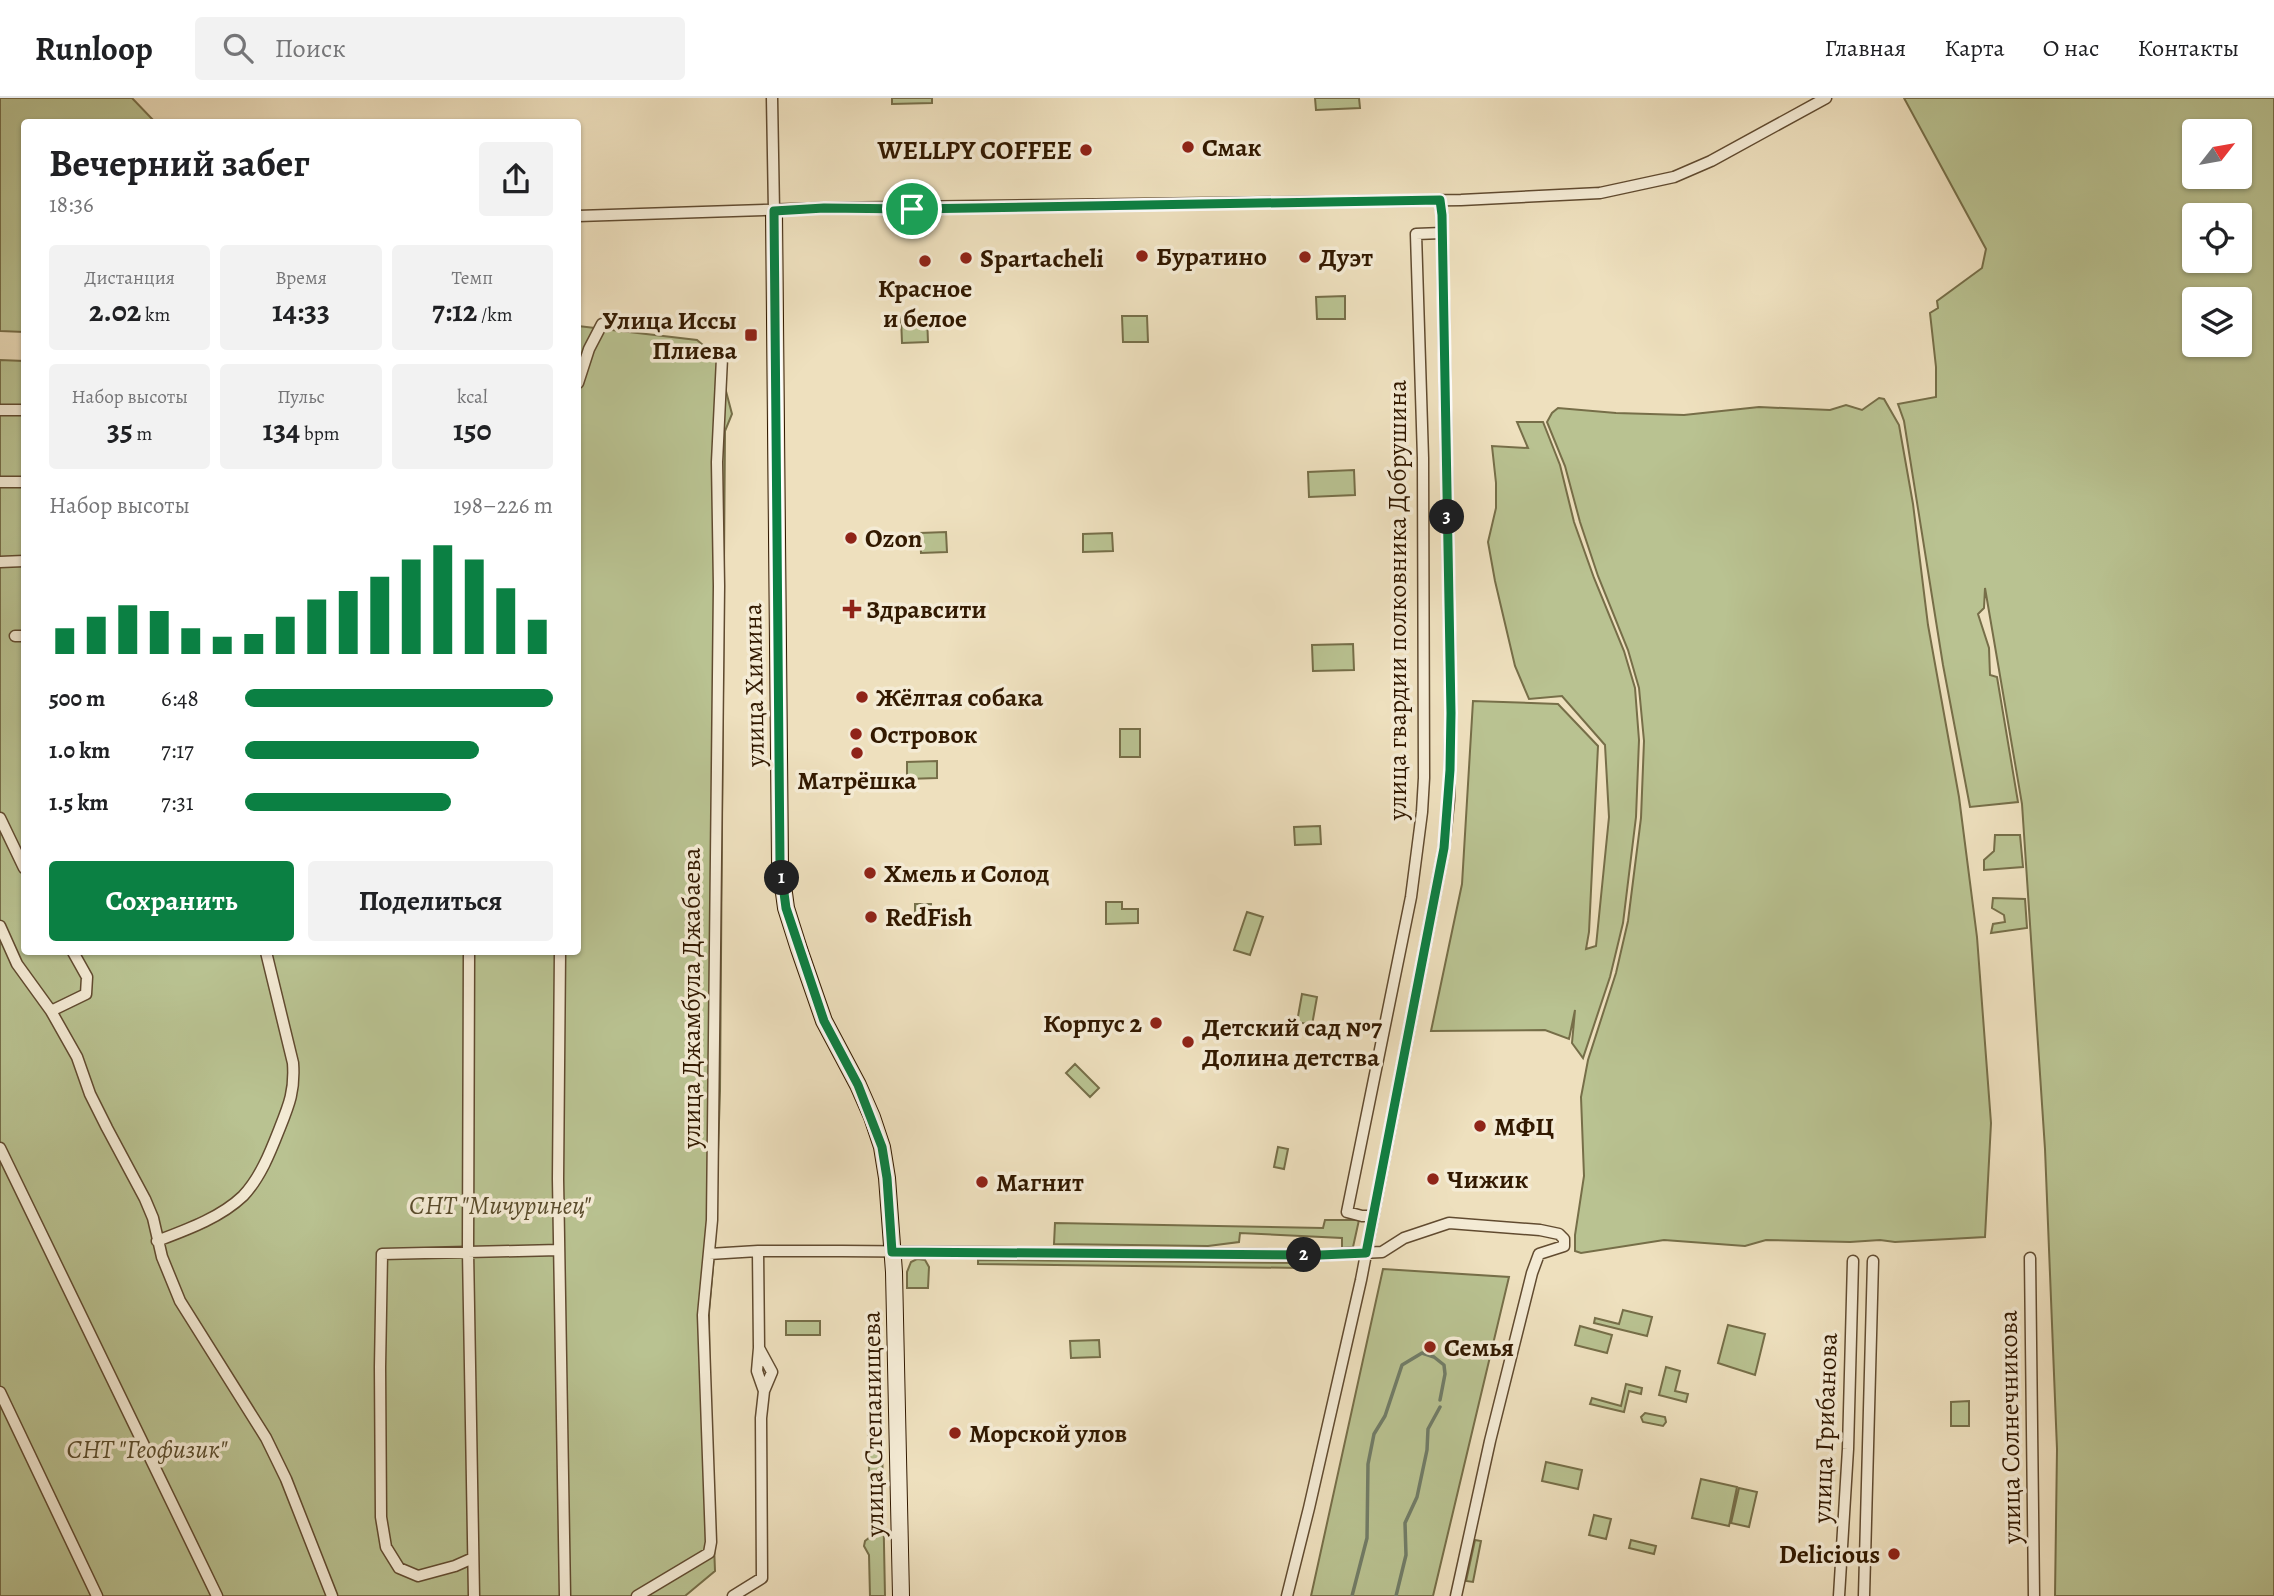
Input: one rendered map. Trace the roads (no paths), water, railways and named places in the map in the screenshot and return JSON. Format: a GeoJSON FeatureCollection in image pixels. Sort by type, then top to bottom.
{"type":"FeatureCollection","features":[{"type":"Feature","properties":{"kind":"street","name":"улица Химина"},"geometry":{"type":"LineString","coordinates":[[772,98],[780,863],[786,908],[824,1021],[858,1085],[882,1147],[892,1252]]}},
{"type":"Feature","properties":{"kind":"street"},"geometry":{"type":"LineString","coordinates":[[581,216],[824,208],[912,209],[1440,200],[1600,193],[1674,177],[1711,161],[1826,98]]}},
{"type":"Feature","properties":{"kind":"street","name":"улица гвардии полковника Добрушина"},"geometry":{"type":"LineString","coordinates":[[1287,1596],[1366,1253],[1439,874],[1449,800],[1451,713],[1440,200]]}},
{"type":"Feature","properties":{"kind":"street","name":"улица гвардии полковника Добрушина"},"geometry":{"type":"LineString","coordinates":[[1372,1216],[1348,1212],[1411,897],[1421,825],[1424,778],[1423,458],[1416,234],[1442,233]]}},
{"type":"Feature","properties":{"kind":"street"},"geometry":{"type":"LineString","coordinates":[[581,374],[589,349],[602,324]]}},
{"type":"Feature","properties":{"kind":"street","name":"улица Джамбула Джабаева"},"geometry":{"type":"LineString","coordinates":[[638,1596],[709,1553],[711,1506],[704,1315],[712,1220],[719,586],[717,462],[722,358]]}},
{"type":"Feature","properties":{"kind":"street"},"geometry":{"type":"LineString","coordinates":[[0,410],[21,410]]}},
{"type":"Feature","properties":{"kind":"street"},"geometry":{"type":"LineString","coordinates":[[0,482],[21,482]]}},
{"type":"Feature","properties":{"kind":"street"},"geometry":{"type":"LineString","coordinates":[[0,562],[21,561]]}},
{"type":"Feature","properties":{"kind":"street"},"geometry":{"type":"LineString","coordinates":[[0,818],[21,862]]}},
{"type":"Feature","properties":{"kind":"street"},"geometry":{"type":"LineString","coordinates":[[0,926],[17,964],[51,1012],[77,1057],[90,1094],[145,1199],[180,1301],[266,1438],[286,1479],[332,1596]]}},
{"type":"Feature","properties":{"kind":"street"},"geometry":{"type":"LineString","coordinates":[[51,1012],[86,993],[87,977],[74,955]]}},
{"type":"Feature","properties":{"kind":"street"},"geometry":{"type":"LineString","coordinates":[[158,1241],[204,1223],[243,1196],[266,1163],[293,1097],[293,1063],[267,955]]}},
{"type":"Feature","properties":{"kind":"street"},"geometry":{"type":"LineString","coordinates":[[469,955],[468,1251],[474,1596]]}},
{"type":"Feature","properties":{"kind":"street"},"geometry":{"type":"LineString","coordinates":[[559,955],[559,1250],[565,1596]]}},
{"type":"Feature","properties":{"kind":"street"},"geometry":{"type":"LineString","coordinates":[[0,1149],[217,1596]]}},
{"type":"Feature","properties":{"kind":"street"},"geometry":{"type":"LineString","coordinates":[[709,1254],[758,1251],[1320,1255],[1382,1252],[1404,1238],[1448,1223],[1540,1230],[1562,1236],[1566,1242],[1564,1246],[1539,1254],[1532,1273],[1490,1441],[1456,1596]]}},
{"type":"Feature","properties":{"kind":"street"},"geometry":{"type":"LineString","coordinates":[[473,1558],[418,1576],[399,1568],[386,1548],[381,1517],[382,1254],[559,1250]]}},
{"type":"Feature","properties":{"kind":"street"},"geometry":{"type":"LineString","coordinates":[[733,1596],[762,1578],[761,1418],[764,1391],[772,1372],[759,1348],[758,1251]]}},
{"type":"Feature","properties":{"kind":"street","name":"улица Степанищева"},"geometry":{"type":"LineString","coordinates":[[892,1252],[901,1596]]}},
{"type":"Feature","properties":{"kind":"street","name":"улица Солнечникова"},"geometry":{"type":"LineString","coordinates":[[2030,1258],[2034,1596]]}},
{"type":"Feature","properties":{"kind":"street","name":"улица Грибанова"},"geometry":{"type":"LineString","coordinates":[[1839,1596],[1848,1448],[1853,1261]]}},
{"type":"Feature","properties":{"kind":"street","name":"улица Грибанова"},"geometry":{"type":"LineString","coordinates":[[1864,1596],[1873,1261]]}},
{"type":"Feature","properties":{"kind":"street"},"geometry":{"type":"LineString","coordinates":[[0,1392],[97,1596]]}},
{"type":"Feature","properties":{"kind":"waterway"},"geometry":{"type":"LineString","coordinates":[[1352,1596],[1367,1538],[1368,1464],[1374,1434],[1385,1416],[1402,1365],[1422,1353],[1434,1357],[1444,1365],[1440,1400]]}},
{"type":"Feature","properties":{"kind":"waterway"},"geometry":{"type":"LineString","coordinates":[[1396,1596],[1406,1555],[1405,1523],[1417,1497],[1427,1450],[1428,1429],[1440,1407]]}},
{"type":"Feature","properties":{"kind":"place","name":"Смак"},"geometry":{"type":"Point","coordinates":[1188,147]}},
{"type":"Feature","properties":{"kind":"place","name":"WELLPY COFFEE"},"geometry":{"type":"Point","coordinates":[1086,150]}},
{"type":"Feature","properties":{"kind":"place","name":"Буратино"},"geometry":{"type":"Point","coordinates":[1142,256]}},
{"type":"Feature","properties":{"kind":"place","name":"Дуэт"},"geometry":{"type":"Point","coordinates":[1305,257]}},
{"type":"Feature","properties":{"kind":"place","name":"Spartacheli"},"geometry":{"type":"Point","coordinates":[966,258]}},
{"type":"Feature","properties":{"kind":"place","name":"Красное и белое"},"geometry":{"type":"Point","coordinates":[925,261]}},
{"type":"Feature","properties":{"kind":"place","name":"Улица Иссы Плиева"},"geometry":{"type":"Point","coordinates":[751,335]}},
{"type":"Feature","properties":{"kind":"place","name":"Ozon"},"geometry":{"type":"Point","coordinates":[851,538]}},
{"type":"Feature","properties":{"kind":"place","name":"Здравсити"},"geometry":{"type":"Point","coordinates":[852,609]}},
{"type":"Feature","properties":{"kind":"place","name":"Жёлтая собака"},"geometry":{"type":"Point","coordinates":[862,697]}},
{"type":"Feature","properties":{"kind":"place","name":"Островок"},"geometry":{"type":"Point","coordinates":[856,734]}},
{"type":"Feature","properties":{"kind":"place","name":"Матрёшка"},"geometry":{"type":"Point","coordinates":[857,753]}},
{"type":"Feature","properties":{"kind":"place","name":"Хмель и Солод"},"geometry":{"type":"Point","coordinates":[870,873]}},
{"type":"Feature","properties":{"kind":"place","name":"RedFish"},"geometry":{"type":"Point","coordinates":[871,917]}},
{"type":"Feature","properties":{"kind":"place","name":"Корпус 2"},"geometry":{"type":"Point","coordinates":[1156,1023]}},
{"type":"Feature","properties":{"kind":"place","name":"Детский сад №7 Долина детства"},"geometry":{"type":"Point","coordinates":[1188,1042]}},
{"type":"Feature","properties":{"kind":"place","name":"МФЦ"},"geometry":{"type":"Point","coordinates":[1480,1126]}},
{"type":"Feature","properties":{"kind":"place","name":"Чижик"},"geometry":{"type":"Point","coordinates":[1433,1179]}},
{"type":"Feature","properties":{"kind":"place","name":"Магнит"},"geometry":{"type":"Point","coordinates":[982,1182]}},
{"type":"Feature","properties":{"kind":"place","name":"Семья"},"geometry":{"type":"Point","coordinates":[1430,1347]}},
{"type":"Feature","properties":{"kind":"place","name":"Морской улов"},"geometry":{"type":"Point","coordinates":[955,1433]}},
{"type":"Feature","properties":{"kind":"place","name":"Delicious"},"geometry":{"type":"Point","coordinates":[1894,1554]}},
{"type":"Feature","properties":{"kind":"park label","name":"СНТ \"Мичуринец\""},"geometry":{"type":"Point","coordinates":[500,1205]}},
{"type":"Feature","properties":{"kind":"park label","name":"СНТ \"Геофизик\""},"geometry":{"type":"Point","coordinates":[147,1449]}}]}
